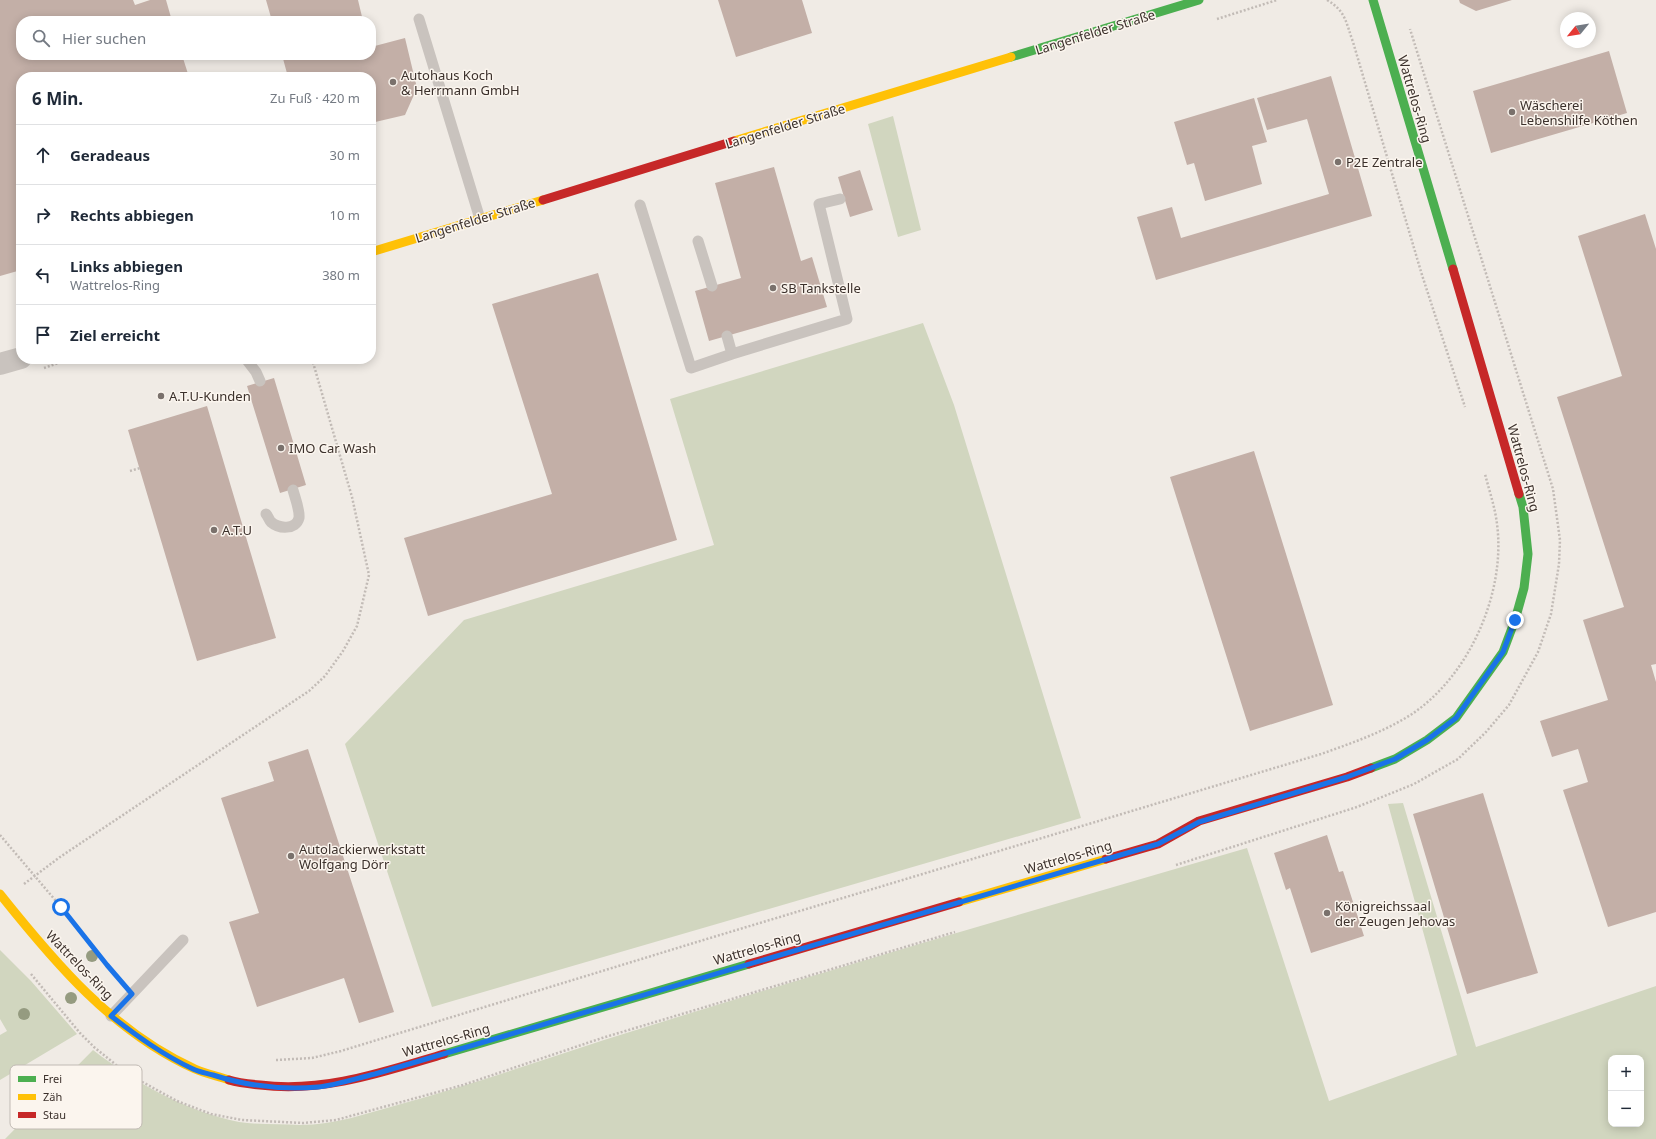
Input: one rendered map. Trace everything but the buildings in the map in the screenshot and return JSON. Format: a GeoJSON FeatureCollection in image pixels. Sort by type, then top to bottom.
{"type":"FeatureCollection","features":[{"type":"Feature","properties":{"kind":"street","name":"Langenfelder Straße"},"geometry":{"type":"LineString","coordinates":[[376,250],[1199,0]]}},
{"type":"Feature","properties":{"kind":"street","name":"Wattrelos-Ring"},"geometry":{"type":"LineString","coordinates":[[0,894],[49,956],[82,990],[111,1016],[137,1036],[168,1056],[194,1070],[253,1085],[282,1088],[320,1087],[375,1074],[1158,844],[1199,822],[1347,777],[1395,759],[1427,740],[1456,718],[1503,652],[1515,620],[1524,588],[1528,554],[1523,507],[1373,0]]}},
{"type":"Feature","properties":{"kind":"street"},"geometry":{"type":"LineString","coordinates":[[0,364],[16,359]]}},
{"type":"Feature","properties":{"kind":"lane"},"geometry":{"type":"LineString","coordinates":[[419,19],[480,219]]}},
{"type":"Feature","properties":{"kind":"lane"},"geometry":{"type":"LineString","coordinates":[[640,205],[691,368],[847,319],[819,204],[840,199]]}},
{"type":"Feature","properties":{"kind":"lane"},"geometry":{"type":"LineString","coordinates":[[698,241],[712,286]]}},
{"type":"Feature","properties":{"kind":"lane"},"geometry":{"type":"LineString","coordinates":[[727,336],[732,354]]}},
{"type":"Feature","properties":{"kind":"lane"},"geometry":{"type":"LineString","coordinates":[[250,364],[260,381]]}},
{"type":"Feature","properties":{"kind":"lane"},"geometry":{"type":"LineString","coordinates":[[266,514],[271,522],[283,527],[292,527],[297,522],[299,516],[293,490]]}},
{"type":"Feature","properties":{"kind":"lane"},"geometry":{"type":"LineString","coordinates":[[111,1016],[183,940]]}},
{"type":"Feature","properties":{"kind":"path"},"geometry":{"type":"LineString","coordinates":[[1327,0],[1338,6],[1344,17],[1353,42],[1422,275],[1465,408]]}},
{"type":"Feature","properties":{"kind":"path"},"geometry":{"type":"LineString","coordinates":[[1173,866],[1367,804],[1414,784],[1458,759],[1486,732],[1509,705],[1538,652],[1551,614],[1559,564],[1560,540],[1552,489],[1408,22]]}},
{"type":"Feature","properties":{"kind":"path"},"geometry":{"type":"LineString","coordinates":[[34,875],[310,691],[326,676],[343,651],[357,626],[369,575],[352,498],[313,364]]}},
{"type":"Feature","properties":{"kind":"path"},"geometry":{"type":"LineString","coordinates":[[130,471],[140,468]]}},
{"type":"Feature","properties":{"kind":"path"},"geometry":{"type":"LineString","coordinates":[[273,1060],[312,1058],[341,1051],[732,931],[1321,754],[1360,740],[1394,725],[1413,713],[1435,695],[1458,669],[1476,638],[1490,602],[1498,559],[1497,523],[1483,468]]}},
{"type":"Feature","properties":{"kind":"path"},"geometry":{"type":"LineString","coordinates":[[0,835],[132,994]]}},
{"type":"Feature","properties":{"kind":"path"},"geometry":{"type":"LineString","coordinates":[[142,1081],[177,1101],[211,1114],[242,1120],[303,1123],[336,1120],[463,1084],[602,1038],[963,930]]}},
{"type":"Feature","properties":{"kind":"path"},"geometry":{"type":"LineString","coordinates":[[28,971],[80,1033],[94,1047],[117,1065]]}},
{"type":"Feature","properties":{"kind":"green space"},"geometry":{"type":"Polygon","coordinates":[[[893,116],[921,230],[898,237],[868,124],[893,116]]]}},
{"type":"Feature","properties":{"kind":"green space"},"geometry":{"type":"Polygon","coordinates":[[[923,323],[954,405],[1081,818],[432,1007],[345,744],[464,620],[714,545],[670,399],[923,323]]]}},
{"type":"Feature","properties":{"kind":"green space"},"geometry":{"type":"Polygon","coordinates":[[[1403,803],[1476,1047],[1656,986],[1656,1139],[5,1139],[15,1129],[142,1129],[142,1083],[180,1103],[199,1111],[239,1122],[254,1124],[300,1125],[339,1121],[452,1089],[604,1040],[925,942],[1247,848],[1329,1101],[1457,1055],[1388,804],[1403,803]]]}},
{"type":"Feature","properties":{"kind":"green space"},"geometry":{"type":"Polygon","coordinates":[[[0,950],[31,981],[77,1034],[25,1065],[10,1065],[10,1074],[0,1080],[0,1035],[7,1031],[0,1019],[0,950]]]}},
{"type":"Feature","properties":{"kind":"green space"},"geometry":{"type":"Polygon","coordinates":[[[93,1050],[109,1062],[113,1065],[78,1065],[93,1050]]]}},
{"type":"Feature","properties":{"kind":"traffic: fast"},"geometry":{"type":"LineString","coordinates":[[1011,57],[1199,0]]}},
{"type":"Feature","properties":{"kind":"traffic: fast"},"geometry":{"type":"LineString","coordinates":[[1373,0],[1453,269]]}},
{"type":"Feature","properties":{"kind":"traffic: fast"},"geometry":{"type":"LineString","coordinates":[[1371,768],[1395,759],[1427,740],[1456,718],[1503,652],[1515,620],[1524,588],[1528,554],[1523,507],[1519,494]]}},
{"type":"Feature","properties":{"kind":"traffic: fast"},"geometry":{"type":"LineString","coordinates":[[444,1054],[749,964]]}},
{"type":"Feature","properties":{"kind":"traffic: slow"},"geometry":{"type":"LineString","coordinates":[[734,141],[1011,57]]}},
{"type":"Feature","properties":{"kind":"traffic: slow"},"geometry":{"type":"LineString","coordinates":[[376,250],[543,200]]}},
{"type":"Feature","properties":{"kind":"traffic: slow"},"geometry":{"type":"LineString","coordinates":[[959,902],[1106,859]]}},
{"type":"Feature","properties":{"kind":"traffic: slow"},"geometry":{"type":"LineString","coordinates":[[0,894],[64,970],[87,994],[112,1016],[165,1054],[199,1071],[229,1080]]}},
{"type":"Feature","properties":{"kind":"traffic: jam"},"geometry":{"type":"LineString","coordinates":[[543,200],[734,141]]}},
{"type":"Feature","properties":{"kind":"traffic: jam"},"geometry":{"type":"LineString","coordinates":[[1453,269],[1519,494]]}},
{"type":"Feature","properties":{"kind":"traffic: jam"},"geometry":{"type":"LineString","coordinates":[[1106,859],[1158,844],[1199,821],[1347,777],[1371,768]]}},
{"type":"Feature","properties":{"kind":"traffic: jam"},"geometry":{"type":"LineString","coordinates":[[749,964],[959,902]]}},
{"type":"Feature","properties":{"kind":"traffic: jam"},"geometry":{"type":"LineString","coordinates":[[229,1080],[248,1084],[284,1087],[307,1086],[376,1074],[444,1054]]}},
{"type":"Feature","properties":{"kind":"place","name":"Autohaus Koch & Herrmann GmbH"},"geometry":{"type":"Point","coordinates":[393,82]}},
{"type":"Feature","properties":{"kind":"place","name":"Wäscherei Lebenshilfe Köthen"},"geometry":{"type":"Point","coordinates":[1512,112]}},
{"type":"Feature","properties":{"kind":"place","name":"P2E Zentrale"},"geometry":{"type":"Point","coordinates":[1338,162]}},
{"type":"Feature","properties":{"kind":"place","name":"SB Tankstelle"},"geometry":{"type":"Point","coordinates":[773,288]}},
{"type":"Feature","properties":{"kind":"place","name":"A.T.U-Kunden"},"geometry":{"type":"Point","coordinates":[161,396]}},
{"type":"Feature","properties":{"kind":"place","name":"IMO Car Wash"},"geometry":{"type":"Point","coordinates":[281,448]}},
{"type":"Feature","properties":{"kind":"place","name":"A.T.U"},"geometry":{"type":"Point","coordinates":[214,530]}},
{"type":"Feature","properties":{"kind":"place","name":"Autolackierwerkstatt Wolfgang Dörr"},"geometry":{"type":"Point","coordinates":[291,856]}},
{"type":"Feature","properties":{"kind":"place","name":"Königreichssaal der Zeugen Jehovas"},"geometry":{"type":"Point","coordinates":[1327,913]}},
{"type":"Feature","properties":{"kind":"route"},"geometry":{"type":"LineString","coordinates":[[61,907],[132,994],[111,1016],[137,1036],[168,1056],[194,1070],[253,1085],[282,1088],[320,1087],[375,1074],[1158,844],[1199,822],[1347,777],[1395,759],[1427,740],[1456,718],[1503,652],[1515,620]]}}]}
